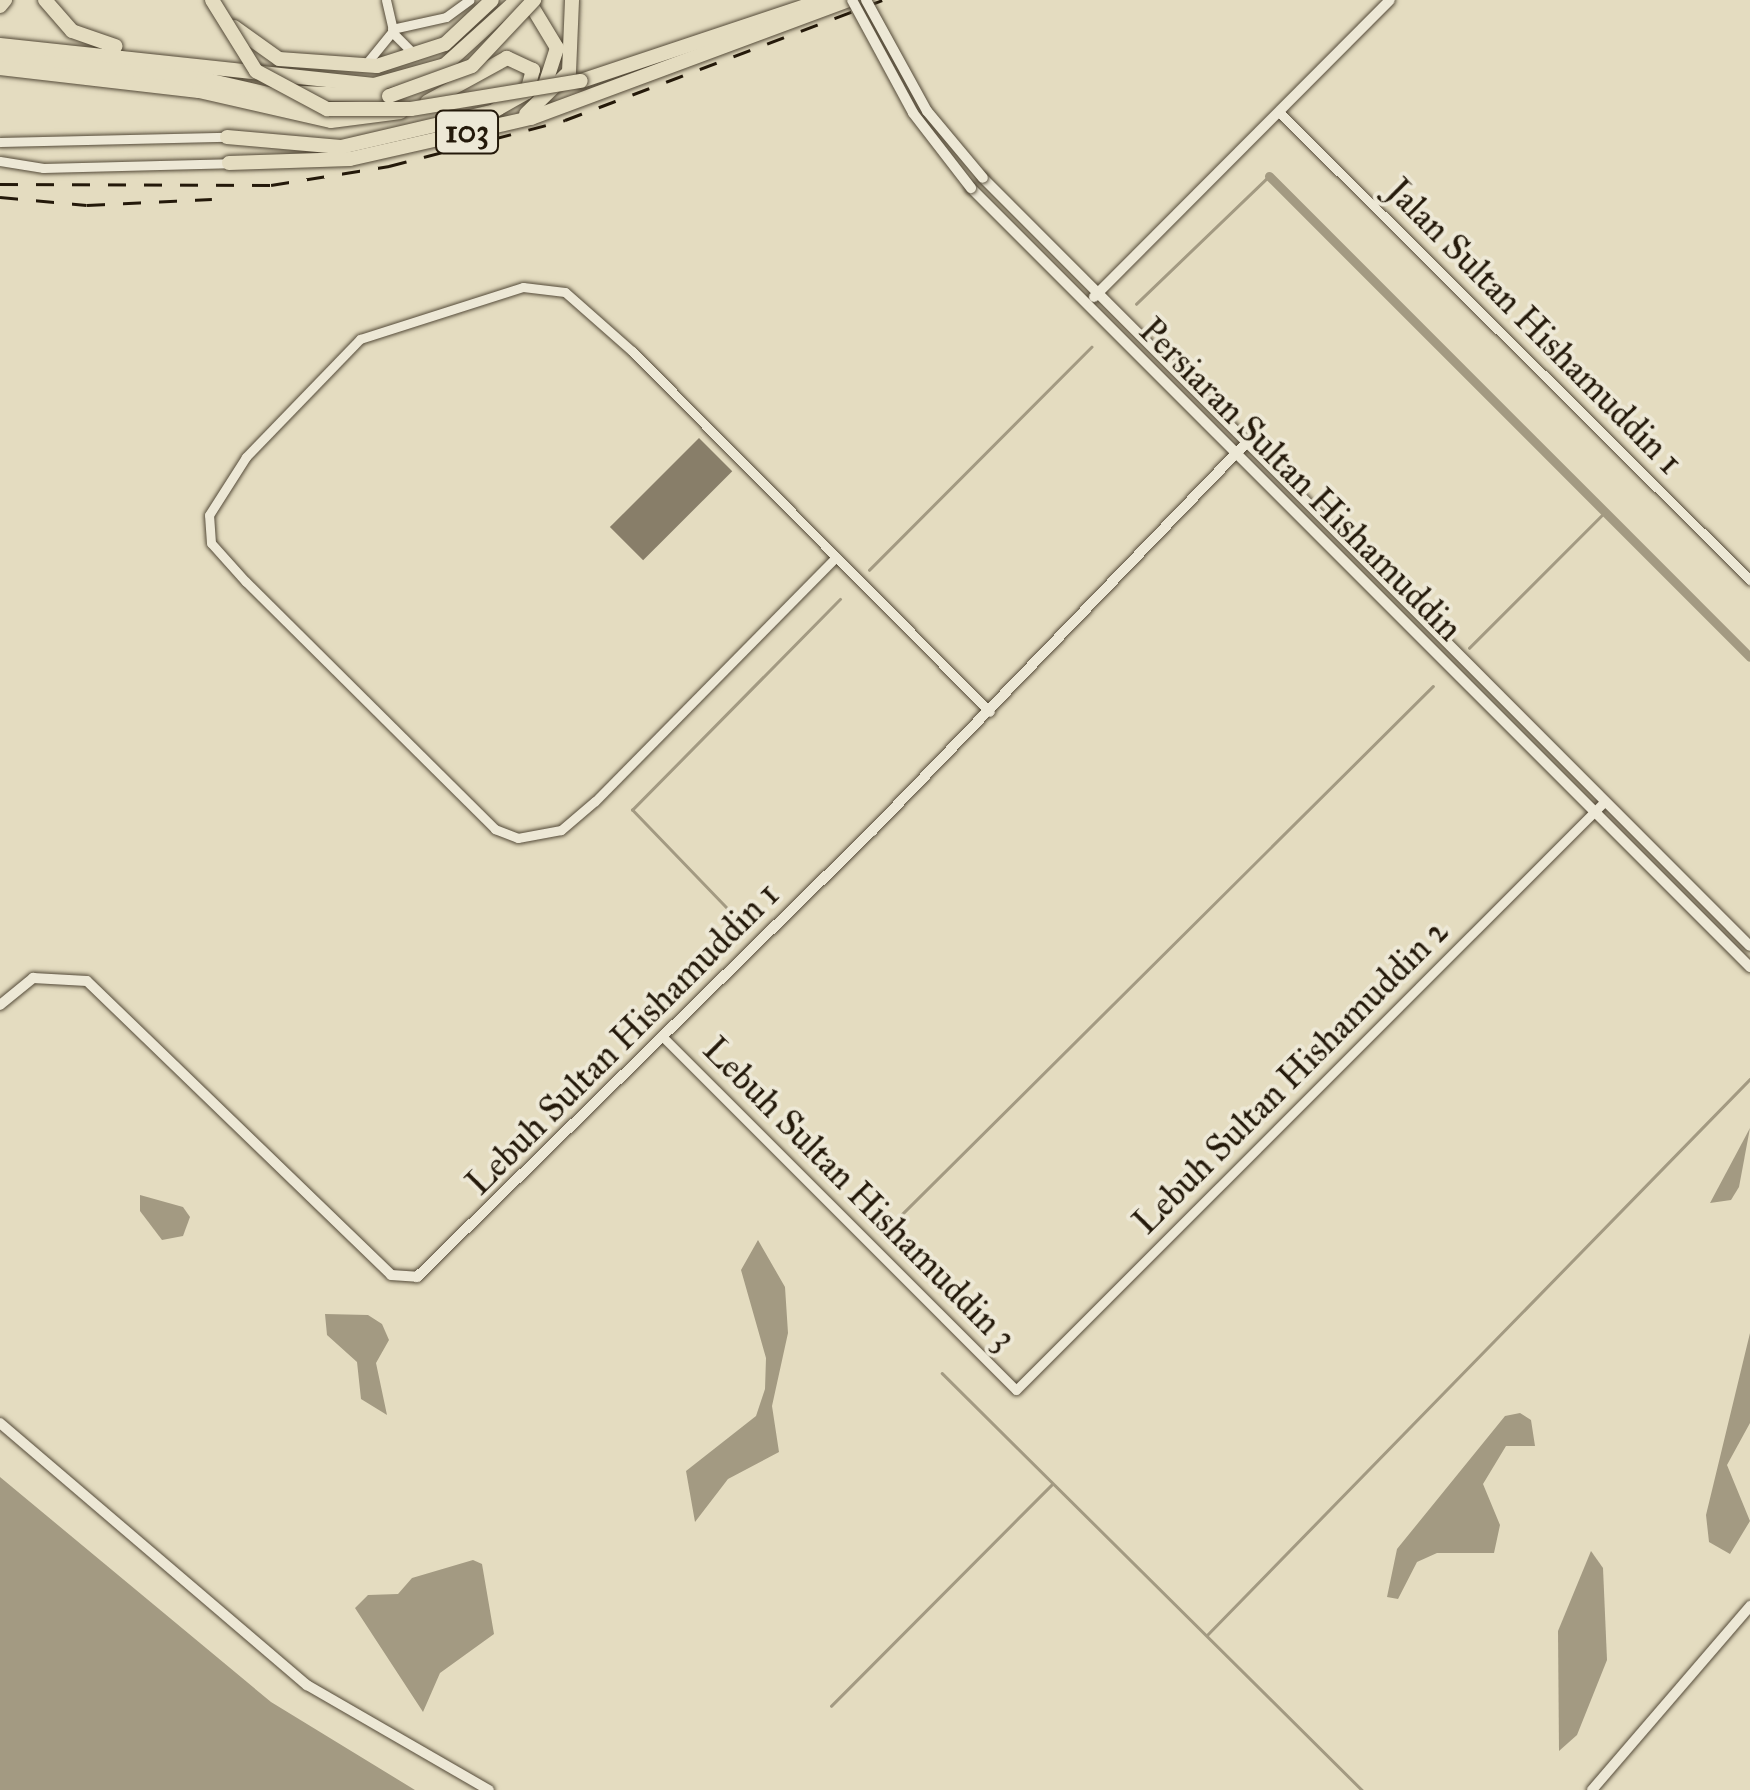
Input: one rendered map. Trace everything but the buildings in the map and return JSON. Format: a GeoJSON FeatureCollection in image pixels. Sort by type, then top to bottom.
{"type":"FeatureCollection","features":[{"type":"Feature","properties":{"kind":"main road"},"geometry":{"type":"LineString","coordinates":[[0,6],[4,0]]}},
{"type":"Feature","properties":{"kind":"main road"},"geometry":{"type":"LineString","coordinates":[[45,0],[72,31],[149,56]]}},
{"type":"Feature","properties":{"kind":"main road"},"geometry":{"type":"LineString","coordinates":[[215,0],[261,52],[349,68]]}},
{"type":"Feature","properties":{"kind":"main road"},"geometry":{"type":"LineString","coordinates":[[215,0],[240,54],[291,95],[347,113],[411,109]]}},
{"type":"Feature","properties":{"kind":"main road"},"geometry":{"type":"LineString","coordinates":[[220,66],[349,68],[432,52],[492,0]]}},
{"type":"Feature","properties":{"kind":"main road","name":"103"},"geometry":{"type":"LineString","coordinates":[[0,45],[149,56],[388,90],[460,56],[517,0]]}},
{"type":"Feature","properties":{"kind":"main road"},"geometry":{"type":"LineString","coordinates":[[496,118],[539,94],[557,72],[556,42],[531,0]]}},
{"type":"Feature","properties":{"kind":"main road","name":"103"},"geometry":{"type":"LineString","coordinates":[[0,58],[202,79],[388,90],[472,66],[531,0]]}},
{"type":"Feature","properties":{"kind":"main road"},"geometry":{"type":"LineString","coordinates":[[228,136],[342,148],[496,118],[542,105],[566,78],[572,0]]}},
{"type":"Feature","properties":{"kind":"main road"},"geometry":{"type":"LineString","coordinates":[[0,68],[241,99],[331,120],[581,81],[823,0]]}},
{"type":"Feature","properties":{"kind":"main road","name":"103"},"geometry":{"type":"LineString","coordinates":[[229,163],[336,161],[496,118],[850,0]]}},
{"type":"Feature","properties":{"kind":"main road"},"geometry":{"type":"LineString","coordinates":[[202,79],[302,104],[406,106],[456,91],[508,58],[525,60],[530,88],[496,118]]}},
{"type":"Feature","properties":{"kind":"street"},"geometry":{"type":"LineString","coordinates":[[386,0],[392,29],[410,51],[432,52]]}},
{"type":"Feature","properties":{"kind":"street"},"geometry":{"type":"LineString","coordinates":[[392,29],[446,17],[469,0]]}},
{"type":"Feature","properties":{"kind":"street","name":"Persiaran Sultan Hishamuddin"},"geometry":{"type":"LineString","coordinates":[[850,0],[913,113],[971,188],[1750,967]]}},
{"type":"Feature","properties":{"kind":"street","name":"Persiaran Sultan Hishamuddin"},"geometry":{"type":"LineString","coordinates":[[866,0],[927,111],[983,178],[1750,946]]}},
{"type":"Feature","properties":{"kind":"street"},"geometry":{"type":"LineString","coordinates":[[1086,304],[1390,0]]}},
{"type":"Feature","properties":{"kind":"street"},"geometry":{"type":"LineString","coordinates":[[349,68],[378,56],[392,29]]}},
{"type":"Feature","properties":{"kind":"street","name":"Jalan Sultan Hishamuddin 1"},"geometry":{"type":"LineString","coordinates":[[1280,113],[1750,580]]}},
{"type":"Feature","properties":{"kind":"street"},"geometry":{"type":"LineString","coordinates":[[0,142],[228,136]]}},
{"type":"Feature","properties":{"kind":"street"},"geometry":{"type":"LineString","coordinates":[[0,161],[44,168],[229,163]]}},
{"type":"Feature","properties":{"kind":"street"},"geometry":{"type":"LineString","coordinates":[[836,557],[595,802],[562,830],[518,838],[496,829],[246,582],[211,543],[209,515],[246,458],[360,339],[546,288],[580,300],[836,557],[990,712]]}},
{"type":"Feature","properties":{"kind":"street","name":"Lebuh Sultan Hishamuddin 1"},"geometry":{"type":"LineString","coordinates":[[0,1005],[33,978],[87,981],[404,1280],[432,1268],[990,712],[1246,442]]}},
{"type":"Feature","properties":{"kind":"street","name":"Lebuh Sultan Hishamuddin 2"},"geometry":{"type":"LineString","coordinates":[[1016,1390],[1605,801]]}},
{"type":"Feature","properties":{"kind":"street","name":"Lebuh Sultan Hishamuddin 3"},"geometry":{"type":"LineString","coordinates":[[664,1037],[1016,1390]]}},
{"type":"Feature","properties":{"kind":"street"},"geometry":{"type":"LineString","coordinates":[[0,1423],[307,1685],[489,1790]]}},
{"type":"Feature","properties":{"kind":"street"},"geometry":{"type":"LineString","coordinates":[[1592,1790],[1750,1606]]}},
{"type":"Feature","properties":{"kind":"shaded area"},"geometry":{"type":"Polygon","coordinates":[[[1750,1128],[1739,1187],[1731,1200],[1710,1203],[1750,1128]]]}},
{"type":"Feature","properties":{"kind":"shaded area"},"geometry":{"type":"Polygon","coordinates":[[[140,1195],[183,1207],[190,1217],[183,1236],[162,1240],[140,1211],[140,1195]]]}},
{"type":"Feature","properties":{"kind":"shaded area"},"geometry":{"type":"Polygon","coordinates":[[[758,1240],[785,1287],[788,1333],[772,1406],[779,1452],[728,1479],[695,1522],[686,1471],[756,1416],[765,1389],[766,1358],[741,1270],[758,1240]]]}},
{"type":"Feature","properties":{"kind":"shaded area"},"geometry":{"type":"Polygon","coordinates":[[[325,1314],[368,1315],[382,1324],[389,1340],[376,1363],[387,1415],[361,1399],[357,1362],[327,1335],[325,1314]]]}},
{"type":"Feature","properties":{"kind":"shaded area"},"geometry":{"type":"Polygon","coordinates":[[[1750,1333],[1750,1423],[1727,1465],[1750,1521],[1730,1554],[1709,1542],[1706,1515],[1750,1333]]]}},
{"type":"Feature","properties":{"kind":"shaded area"},"geometry":{"type":"Polygon","coordinates":[[[1520,1413],[1531,1420],[1535,1446],[1506,1446],[1483,1484],[1500,1525],[1494,1553],[1437,1553],[1417,1562],[1398,1599],[1387,1597],[1397,1549],[1505,1416],[1520,1413]]]}},
{"type":"Feature","properties":{"kind":"shaded area"},"geometry":{"type":"Polygon","coordinates":[[[0,1477],[271,1702],[415,1790],[0,1790],[0,1477]]]}},
{"type":"Feature","properties":{"kind":"shaded area"},"geometry":{"type":"Polygon","coordinates":[[[1591,1551],[1603,1568],[1607,1660],[1577,1735],[1559,1751],[1558,1631],[1591,1551]]]}},
{"type":"Feature","properties":{"kind":"shaded area"},"geometry":{"type":"Polygon","coordinates":[[[473,1560],[482,1564],[494,1634],[440,1673],[423,1712],[355,1608],[368,1595],[398,1594],[412,1578],[473,1560]]]}},
{"type":"Feature","properties":{"kind":"waterway"},"geometry":{"type":"LineString","coordinates":[[1136,304],[1269,176]]}},
{"type":"Feature","properties":{"kind":"waterway"},"geometry":{"type":"LineString","coordinates":[[1269,176],[1750,657]]}},
{"type":"Feature","properties":{"kind":"waterway"},"geometry":{"type":"LineString","coordinates":[[869,570],[1091,347]]}},
{"type":"Feature","properties":{"kind":"waterway"},"geometry":{"type":"LineString","coordinates":[[1469,648],[1605,512]]}},
{"type":"Feature","properties":{"kind":"waterway"},"geometry":{"type":"LineString","coordinates":[[739,921],[632,810],[840,599]]}},
{"type":"Feature","properties":{"kind":"waterway"},"geometry":{"type":"LineString","coordinates":[[886,1230],[1433,686]]}},
{"type":"Feature","properties":{"kind":"waterway"},"geometry":{"type":"LineString","coordinates":[[1207,1635],[1750,1079]]}},
{"type":"Feature","properties":{"kind":"waterway"},"geometry":{"type":"LineString","coordinates":[[942,1373],[1362,1790]]}},
{"type":"Feature","properties":{"kind":"waterway"},"geometry":{"type":"LineString","coordinates":[[831,1706],[1052,1484]]}},
{"type":"Feature","properties":{"kind":"railway"},"geometry":{"type":"LineString","coordinates":[[0,184],[271,185],[389,166],[565,120],[882,0]]}},
{"type":"Feature","properties":{"kind":"railway"},"geometry":{"type":"LineString","coordinates":[[0,197],[87,205],[212,199]]}}]}
